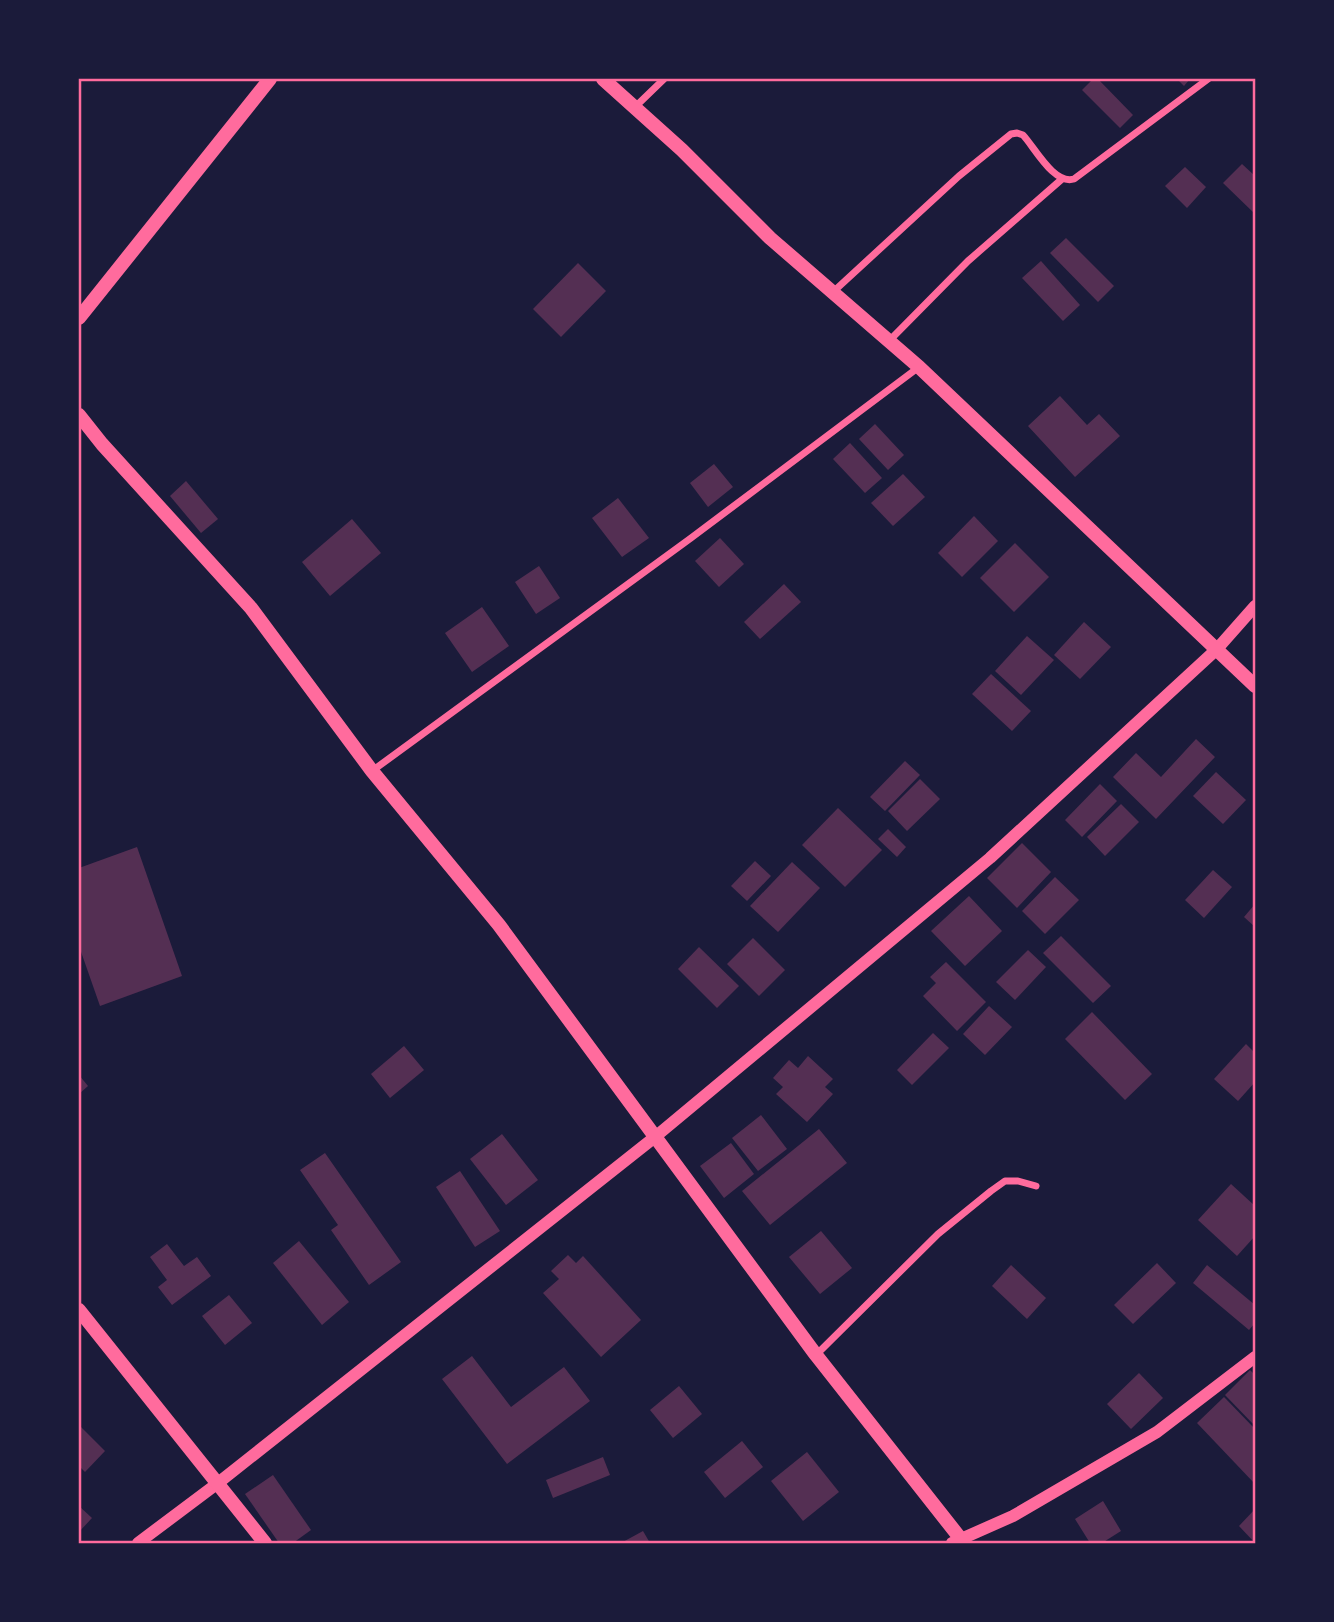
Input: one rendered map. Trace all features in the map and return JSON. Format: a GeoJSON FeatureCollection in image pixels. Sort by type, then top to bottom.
{"type":"FeatureCollection","features":[{"type":"Feature","properties":{"kind":"main road"},"geometry":{"type":"LineString","coordinates":[[79,318],[270,79]]}},
{"type":"Feature","properties":{"kind":"main road"},"geometry":{"type":"LineString","coordinates":[[603,79],[682,150],[770,238],[919,367],[1255,686]]}},
{"type":"Feature","properties":{"kind":"main road"},"geometry":{"type":"LineString","coordinates":[[79,415],[102,444],[251,608],[372,771],[499,925],[816,1354],[959,1542]]}},
{"type":"Feature","properties":{"kind":"main road"},"geometry":{"type":"LineString","coordinates":[[79,1310],[265,1543]]}},
{"type":"Feature","properties":{"kind":"street"},"geometry":{"type":"LineString","coordinates":[[634,108],[664,79]]}},
{"type":"Feature","properties":{"kind":"street"},"geometry":{"type":"LineString","coordinates":[[833,292],[959,176],[1011,134],[1023,135],[1052,171],[1062,179],[1074,180],[1208,79]]}},
{"type":"Feature","properties":{"kind":"street"},"geometry":{"type":"LineString","coordinates":[[890,341],[968,261],[1062,179]]}},
{"type":"Feature","properties":{"kind":"street"},"geometry":{"type":"LineString","coordinates":[[372,771],[919,367]]}},
{"type":"Feature","properties":{"kind":"street"},"geometry":{"type":"LineString","coordinates":[[138,1543],[218,1483],[655,1137],[990,858],[1217,649],[1255,607]]}},
{"type":"Feature","properties":{"kind":"street"},"geometry":{"type":"LineString","coordinates":[[816,1354],[939,1234],[1004,1181],[1018,1181],[1036,1186]]}},
{"type":"Feature","properties":{"kind":"street"},"geometry":{"type":"LineString","coordinates":[[959,1542],[1013,1516],[1157,1432],[1255,1357]]}},
{"type":"Feature","properties":{"kind":"building"},"geometry":{"type":"Polygon","coordinates":[[[1093,79],[1098,79],[1133,115],[1120,128],[1082,90],[1093,79]]]}},
{"type":"Feature","properties":{"kind":"building"},"geometry":{"type":"Polygon","coordinates":[[[1177,79],[1190,79],[1184,86],[1177,79]]]}},
{"type":"Feature","properties":{"kind":"building"},"geometry":{"type":"Polygon","coordinates":[[[1242,164],[1255,176],[1255,214],[1223,183],[1242,164]]]}},
{"type":"Feature","properties":{"kind":"building"},"geometry":{"type":"Polygon","coordinates":[[[1185,167],[1206,187],[1187,208],[1165,186],[1185,167]]]}},
{"type":"Feature","properties":{"kind":"building"},"geometry":{"type":"Polygon","coordinates":[[[1066,238],[1114,286],[1098,302],[1050,253],[1066,238]]]}},
{"type":"Feature","properties":{"kind":"building"},"geometry":{"type":"Polygon","coordinates":[[[1041,261],[1080,305],[1063,321],[1022,278],[1041,261]]]}},
{"type":"Feature","properties":{"kind":"building"},"geometry":{"type":"Polygon","coordinates":[[[578,263],[606,291],[561,337],[533,309],[578,263]]]}},
{"type":"Feature","properties":{"kind":"building"},"geometry":{"type":"Polygon","coordinates":[[[1060,396],[1087,425],[1099,414],[1120,436],[1075,477],[1028,426],[1060,396]]]}},
{"type":"Feature","properties":{"kind":"building"},"geometry":{"type":"Polygon","coordinates":[[[875,424],[904,455],[888,470],[859,439],[875,424]]]}},
{"type":"Feature","properties":{"kind":"building"},"geometry":{"type":"Polygon","coordinates":[[[850,443],[882,478],[865,493],[833,459],[850,443]]]}},
{"type":"Feature","properties":{"kind":"building"},"geometry":{"type":"Polygon","coordinates":[[[714,464],[733,487],[708,507],[690,483],[714,464]]]}},
{"type":"Feature","properties":{"kind":"building"},"geometry":{"type":"Polygon","coordinates":[[[903,474],[925,497],[893,526],[871,503],[903,474]]]}},
{"type":"Feature","properties":{"kind":"building"},"geometry":{"type":"Polygon","coordinates":[[[186,481],[218,519],[201,533],[170,496],[186,481]]]}},
{"type":"Feature","properties":{"kind":"building"},"geometry":{"type":"Polygon","coordinates":[[[618,498],[649,538],[622,557],[592,518],[618,498]]]}},
{"type":"Feature","properties":{"kind":"building"},"geometry":{"type":"Polygon","coordinates":[[[974,516],[998,541],[962,577],[938,553],[974,516]]]}},
{"type":"Feature","properties":{"kind":"building"},"geometry":{"type":"Polygon","coordinates":[[[352,519],[381,553],[330,596],[302,562],[352,519]]]}},
{"type":"Feature","properties":{"kind":"building"},"geometry":{"type":"Polygon","coordinates":[[[720,538],[744,564],[719,587],[695,561],[720,538]]]}},
{"type":"Feature","properties":{"kind":"building"},"geometry":{"type":"Polygon","coordinates":[[[1015,543],[1049,577],[1014,612],[980,578],[1015,543]]]}},
{"type":"Feature","properties":{"kind":"building"},"geometry":{"type":"Polygon","coordinates":[[[539,566],[560,598],[536,614],[515,582],[539,566]]]}},
{"type":"Feature","properties":{"kind":"building"},"geometry":{"type":"Polygon","coordinates":[[[784,584],[801,602],[760,639],[744,622],[784,584]]]}},
{"type":"Feature","properties":{"kind":"building"},"geometry":{"type":"Polygon","coordinates":[[[482,607],[509,646],[472,672],[445,633],[482,607]]]}},
{"type":"Feature","properties":{"kind":"building"},"geometry":{"type":"Polygon","coordinates":[[[1084,622],[1111,647],[1080,679],[1054,655],[1084,622]]]}},
{"type":"Feature","properties":{"kind":"building"},"geometry":{"type":"Polygon","coordinates":[[[1027,636],[1054,660],[1021,695],[995,671],[1027,636]]]}},
{"type":"Feature","properties":{"kind":"building"},"geometry":{"type":"Polygon","coordinates":[[[991,674],[1031,711],[1012,731],[972,694],[991,674]]]}},
{"type":"Feature","properties":{"kind":"building"},"geometry":{"type":"Polygon","coordinates":[[[1196,739],[1215,757],[1156,819],[1113,777],[1136,753],[1161,777],[1196,739]]]}},
{"type":"Feature","properties":{"kind":"building"},"geometry":{"type":"Polygon","coordinates":[[[905,761],[920,775],[885,811],[870,797],[905,761]]]}},
{"type":"Feature","properties":{"kind":"building"},"geometry":{"type":"Polygon","coordinates":[[[1216,772],[1246,800],[1223,824],[1193,796],[1216,772]]]}},
{"type":"Feature","properties":{"kind":"building"},"geometry":{"type":"Polygon","coordinates":[[[920,779],[940,799],[907,831],[888,811],[920,779]]]}},
{"type":"Feature","properties":{"kind":"building"},"geometry":{"type":"Polygon","coordinates":[[[1100,784],[1117,801],[1082,837],[1065,820],[1100,784]]]}},
{"type":"Feature","properties":{"kind":"building"},"geometry":{"type":"Polygon","coordinates":[[[1121,804],[1139,822],[1105,856],[1087,837],[1121,804]]]}},
{"type":"Feature","properties":{"kind":"building"},"geometry":{"type":"Polygon","coordinates":[[[838,808],[882,850],[845,887],[802,845],[838,808]]]}},
{"type":"Feature","properties":{"kind":"building"},"geometry":{"type":"Polygon","coordinates":[[[888,829],[906,847],[897,857],[878,839],[888,829]]]}},
{"type":"Feature","properties":{"kind":"building"},"geometry":{"type":"Polygon","coordinates":[[[1022,843],[1051,872],[1017,908],[987,878],[1022,843]]]}},
{"type":"Feature","properties":{"kind":"building"},"geometry":{"type":"Polygon","coordinates":[[[137,847],[182,976],[100,1006],[79,946],[79,868],[137,847]]]}},
{"type":"Feature","properties":{"kind":"building"},"geometry":{"type":"Polygon","coordinates":[[[755,861],[771,876],[747,901],[731,886],[755,861]]]}},
{"type":"Feature","properties":{"kind":"building"},"geometry":{"type":"Polygon","coordinates":[[[792,862],[820,888],[778,932],[750,906],[792,862]]]}},
{"type":"Feature","properties":{"kind":"building"},"geometry":{"type":"Polygon","coordinates":[[[1213,870],[1232,887],[1204,918],[1185,900],[1213,870]]]}},
{"type":"Feature","properties":{"kind":"building"},"geometry":{"type":"Polygon","coordinates":[[[1055,877],[1079,900],[1045,934],[1022,911],[1055,877]]]}},
{"type":"Feature","properties":{"kind":"building"},"geometry":{"type":"Polygon","coordinates":[[[969,896],[1002,931],[965,966],[931,931],[969,896]]]}},
{"type":"Feature","properties":{"kind":"building"},"geometry":{"type":"Polygon","coordinates":[[[1255,904],[1255,927],[1244,917],[1255,904]]]}},
{"type":"Feature","properties":{"kind":"building"},"geometry":{"type":"Polygon","coordinates":[[[1061,936],[1111,986],[1093,1003],[1043,953],[1061,936]]]}},
{"type":"Feature","properties":{"kind":"building"},"geometry":{"type":"Polygon","coordinates":[[[753,938],[785,970],[759,996],[727,964],[753,938]]]}},
{"type":"Feature","properties":{"kind":"building"},"geometry":{"type":"Polygon","coordinates":[[[699,947],[739,986],[717,1008],[678,969],[699,947]]]}},
{"type":"Feature","properties":{"kind":"building"},"geometry":{"type":"Polygon","coordinates":[[[1028,950],[1046,967],[1015,1000],[996,982],[1028,950]]]}},
{"type":"Feature","properties":{"kind":"building"},"geometry":{"type":"Polygon","coordinates":[[[946,962],[986,1002],[957,1031],[923,996],[936,983],[930,977],[946,962]]]}},
{"type":"Feature","properties":{"kind":"building"},"geometry":{"type":"Polygon","coordinates":[[[989,1006],[1012,1027],[985,1055],[963,1034],[989,1006]]]}},
{"type":"Feature","properties":{"kind":"building"},"geometry":{"type":"Polygon","coordinates":[[[1092,1012],[1152,1074],[1125,1100],[1065,1039],[1092,1012]]]}},
{"type":"Feature","properties":{"kind":"building"},"geometry":{"type":"Polygon","coordinates":[[[933,1033],[949,1048],[912,1085],[897,1070],[933,1033]]]}},
{"type":"Feature","properties":{"kind":"building"},"geometry":{"type":"Polygon","coordinates":[[[1246,1044],[1255,1053],[1255,1082],[1238,1101],[1214,1079],[1246,1044]]]}},
{"type":"Feature","properties":{"kind":"building"},"geometry":{"type":"Polygon","coordinates":[[[404,1046],[424,1070],[390,1098],[371,1074],[404,1046]]]}},
{"type":"Feature","properties":{"kind":"building"},"geometry":{"type":"Polygon","coordinates":[[[808,1056],[833,1079],[825,1087],[833,1094],[807,1122],[776,1094],[783,1087],[773,1078],[789,1060],[798,1068],[808,1056]]]}},
{"type":"Feature","properties":{"kind":"building"},"geometry":{"type":"Polygon","coordinates":[[[79,1075],[88,1086],[79,1094],[79,1075]]]}},
{"type":"Feature","properties":{"kind":"building"},"geometry":{"type":"Polygon","coordinates":[[[761,1115],[787,1149],[758,1171],[732,1138],[761,1115]]]}},
{"type":"Feature","properties":{"kind":"building"},"geometry":{"type":"Polygon","coordinates":[[[819,1129],[847,1163],[770,1225],[742,1191],[819,1129]]]}},
{"type":"Feature","properties":{"kind":"building"},"geometry":{"type":"Polygon","coordinates":[[[502,1134],[538,1180],[506,1205],[470,1159],[502,1134]]]}},
{"type":"Feature","properties":{"kind":"building"},"geometry":{"type":"Polygon","coordinates":[[[731,1143],[754,1174],[724,1198],[700,1166],[731,1143]]]}},
{"type":"Feature","properties":{"kind":"building"},"geometry":{"type":"Polygon","coordinates":[[[325,1153],[401,1262],[369,1285],[331,1230],[338,1225],[300,1170],[325,1153]]]}},
{"type":"Feature","properties":{"kind":"building"},"geometry":{"type":"Polygon","coordinates":[[[460,1171],[500,1231],[475,1247],[436,1187],[460,1171]]]}},
{"type":"Feature","properties":{"kind":"building"},"geometry":{"type":"Polygon","coordinates":[[[1231,1184],[1255,1206],[1255,1236],[1237,1256],[1198,1220],[1231,1184]]]}},
{"type":"Feature","properties":{"kind":"building"},"geometry":{"type":"Polygon","coordinates":[[[821,1231],[852,1268],[820,1294],[789,1257],[821,1231]]]}},
{"type":"Feature","properties":{"kind":"building"},"geometry":{"type":"Polygon","coordinates":[[[299,1241],[349,1302],[322,1325],[273,1263],[299,1241]]]}},
{"type":"Feature","properties":{"kind":"building"},"geometry":{"type":"Polygon","coordinates":[[[167,1244],[184,1266],[197,1257],[211,1276],[172,1305],[158,1287],[167,1280],[150,1257],[167,1244]]]}},
{"type":"Feature","properties":{"kind":"building"},"geometry":{"type":"Polygon","coordinates":[[[568,1255],[576,1263],[583,1256],[641,1320],[601,1357],[543,1293],[559,1279],[551,1271],[568,1255]]]}},
{"type":"Feature","properties":{"kind":"building"},"geometry":{"type":"Polygon","coordinates":[[[1157,1263],[1176,1283],[1133,1324],[1114,1305],[1157,1263]]]}},
{"type":"Feature","properties":{"kind":"building"},"geometry":{"type":"Polygon","coordinates":[[[1011,1265],[1046,1298],[1027,1319],[992,1286],[1011,1265]]]}},
{"type":"Feature","properties":{"kind":"building"},"geometry":{"type":"Polygon","coordinates":[[[1207,1265],[1255,1305],[1255,1323],[1249,1330],[1193,1283],[1207,1265]]]}},
{"type":"Feature","properties":{"kind":"building"},"geometry":{"type":"Polygon","coordinates":[[[229,1295],[252,1323],[225,1345],[202,1316],[229,1295]]]}},
{"type":"Feature","properties":{"kind":"building"},"geometry":{"type":"Polygon","coordinates":[[[472,1356],[511,1407],[564,1367],[590,1401],[507,1464],[442,1379],[472,1356]]]}},
{"type":"Feature","properties":{"kind":"building"},"geometry":{"type":"Polygon","coordinates":[[[1250,1370],[1255,1375],[1255,1426],[1225,1395],[1250,1370]]]}},
{"type":"Feature","properties":{"kind":"building"},"geometry":{"type":"Polygon","coordinates":[[[1139,1373],[1163,1398],[1131,1429],[1107,1404],[1139,1373]]]}},
{"type":"Feature","properties":{"kind":"building"},"geometry":{"type":"Polygon","coordinates":[[[679,1386],[702,1414],[673,1438],[650,1410],[679,1386]]]}},
{"type":"Feature","properties":{"kind":"building"},"geometry":{"type":"Polygon","coordinates":[[[1224,1397],[1255,1429],[1255,1484],[1197,1423],[1224,1397]]]}},
{"type":"Feature","properties":{"kind":"building"},"geometry":{"type":"Polygon","coordinates":[[[79,1425],[105,1451],[85,1472],[79,1466],[79,1425]]]}},
{"type":"Feature","properties":{"kind":"building"},"geometry":{"type":"Polygon","coordinates":[[[742,1441],[763,1467],[725,1498],[704,1472],[742,1441]]]}},
{"type":"Feature","properties":{"kind":"building"},"geometry":{"type":"Polygon","coordinates":[[[807,1452],[839,1492],[803,1521],[771,1481],[807,1452]]]}},
{"type":"Feature","properties":{"kind":"building"},"geometry":{"type":"Polygon","coordinates":[[[603,1457],[610,1475],[553,1498],[546,1480],[603,1457]]]}},
{"type":"Feature","properties":{"kind":"building"},"geometry":{"type":"Polygon","coordinates":[[[273,1475],[311,1530],[293,1543],[279,1543],[245,1494],[273,1475]]]}},
{"type":"Feature","properties":{"kind":"building"},"geometry":{"type":"Polygon","coordinates":[[[1103,1501],[1121,1531],[1102,1543],[1090,1543],[1075,1519],[1103,1501]]]}},
{"type":"Feature","properties":{"kind":"building"},"geometry":{"type":"Polygon","coordinates":[[[79,1506],[92,1518],[79,1532],[79,1506]]]}},
{"type":"Feature","properties":{"kind":"building"},"geometry":{"type":"Polygon","coordinates":[[[1255,1509],[1255,1543],[1239,1526],[1255,1509]]]}},
{"type":"Feature","properties":{"kind":"building"},"geometry":{"type":"Polygon","coordinates":[[[643,1531],[650,1543],[621,1543],[643,1531]]]}}]}
